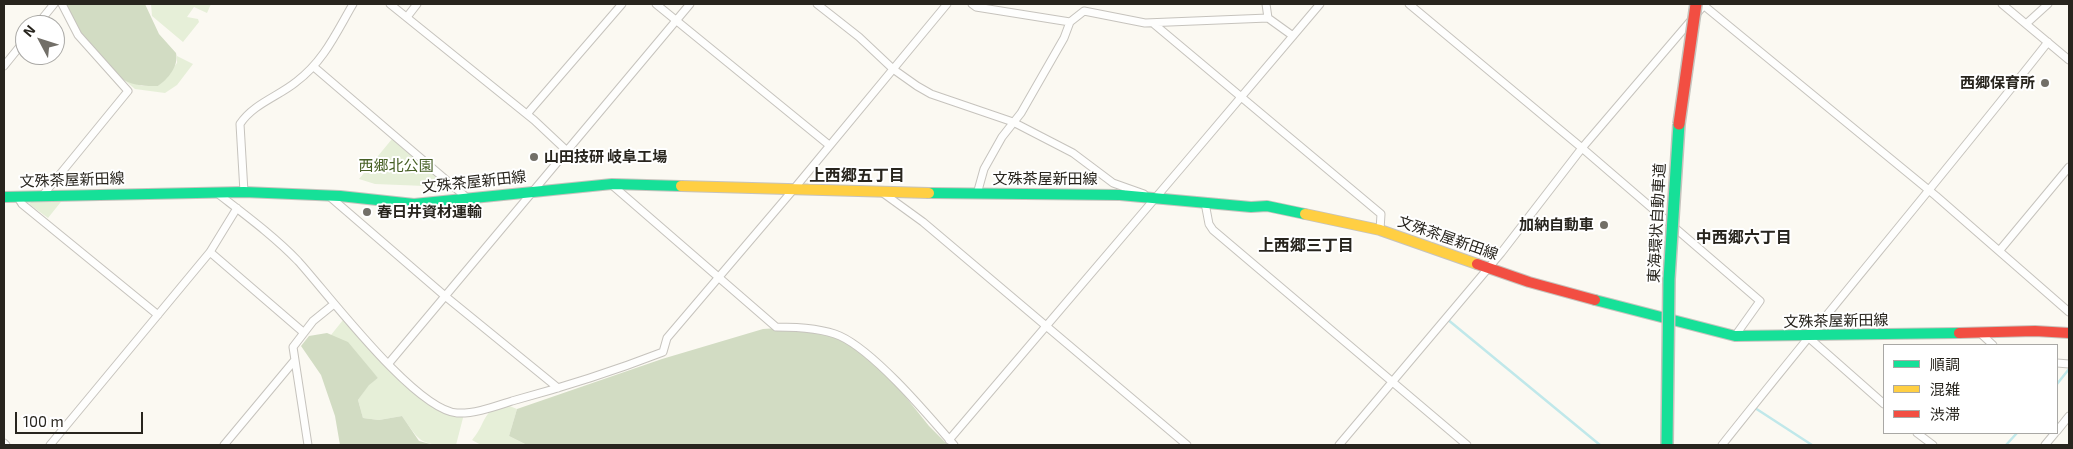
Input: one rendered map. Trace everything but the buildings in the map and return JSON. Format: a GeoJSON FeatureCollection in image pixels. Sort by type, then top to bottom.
{"type":"FeatureCollection","features":[{"type":"Feature","properties":{"kind":"main road","name":"東海環状自動車道"},"geometry":{"type":"LineString","coordinates":[[1667,445],[1668,300],[1678,127],[1702,4]]}},
{"type":"Feature","properties":{"kind":"main road","name":"文殊茶屋新田線"},"geometry":{"type":"LineString","coordinates":[[4,197],[244,192],[327,195],[414,204],[534,190],[612,184],[883,193],[1120,195],[1251,208],[1267,206],[1380,230],[1486,268],[1663,319],[1735,336],[1808,337],[2035,331],[2069,333]]}},
{"type":"Feature","properties":{"kind":"street"},"geometry":{"type":"LineString","coordinates":[[45,15],[54,4]]}},
{"type":"Feature","properties":{"kind":"street"},"geometry":{"type":"LineString","coordinates":[[43,195],[128,91],[78,35],[62,4]]}},
{"type":"Feature","properties":{"kind":"street"},"geometry":{"type":"LineString","coordinates":[[244,192],[240,124],[264,102],[295,84],[314,67],[332,43],[353,4]]}},
{"type":"Feature","properties":{"kind":"street"},"geometry":{"type":"LineString","coordinates":[[390,4],[527,114],[567,151]]}},
{"type":"Feature","properties":{"kind":"street"},"geometry":{"type":"LineString","coordinates":[[407,17],[417,4]]}},
{"type":"Feature","properties":{"kind":"street"},"geometry":{"type":"LineString","coordinates":[[527,114],[622,4]]}},
{"type":"Feature","properties":{"kind":"street"},"geometry":{"type":"LineString","coordinates":[[656,4],[829,144]]}},
{"type":"Feature","properties":{"kind":"street"},"geometry":{"type":"LineString","coordinates":[[389,363],[690,4]]}},
{"type":"Feature","properties":{"kind":"street"},"geometry":{"type":"LineString","coordinates":[[817,4],[859,37],[892,69],[931,94],[1013,122],[1073,153],[1113,183],[1153,198]]}},
{"type":"Feature","properties":{"kind":"street"},"geometry":{"type":"LineString","coordinates":[[216,193],[237,208],[297,260],[334,304],[401,377],[430,402],[457,413],[480,410],[558,388],[664,352],[667,338],[794,190],[829,144],[947,4]]}},
{"type":"Feature","properties":{"kind":"street"},"geometry":{"type":"LineString","coordinates":[[972,4],[976,7],[1070,22]]}},
{"type":"Feature","properties":{"kind":"street"},"geometry":{"type":"LineString","coordinates":[[1266,4],[1268,18]]}},
{"type":"Feature","properties":{"kind":"street"},"geometry":{"type":"LineString","coordinates":[[612,184],[776,327],[794,327],[838,335],[854,343],[894,379],[952,442],[1153,198],[1243,97],[1320,4]]}},
{"type":"Feature","properties":{"kind":"street"},"geometry":{"type":"LineString","coordinates":[[1409,4],[1582,148],[1760,301],[1735,336]]}},
{"type":"Feature","properties":{"kind":"street"},"geometry":{"type":"LineString","coordinates":[[1339,445],[1486,268],[1501,253],[1582,148],[1702,4],[2000,250],[2069,312]]}},
{"type":"Feature","properties":{"kind":"street"},"geometry":{"type":"LineString","coordinates":[[2002,4],[2069,60]]}},
{"type":"Feature","properties":{"kind":"street"},"geometry":{"type":"LineString","coordinates":[[2026,24],[2048,4]]}},
{"type":"Feature","properties":{"kind":"street"},"geometry":{"type":"LineString","coordinates":[[977,194],[984,169],[1064,38],[1070,22],[1084,10],[1154,24],[1268,18],[1292,36]]}},
{"type":"Feature","properties":{"kind":"street"},"geometry":{"type":"LineString","coordinates":[[1154,24],[1381,214],[1380,230]]}},
{"type":"Feature","properties":{"kind":"street"},"geometry":{"type":"LineString","coordinates":[[1722,445],[1808,337],[1930,192],[2048,42]]}},
{"type":"Feature","properties":{"kind":"street"},"geometry":{"type":"LineString","coordinates":[[4,66],[15,52]]}},
{"type":"Feature","properties":{"kind":"street"},"geometry":{"type":"LineString","coordinates":[[314,67],[466,197]]}},
{"type":"Feature","properties":{"kind":"street"},"geometry":{"type":"LineString","coordinates":[[2000,250],[2069,167]]}},
{"type":"Feature","properties":{"kind":"street"},"geometry":{"type":"LineString","coordinates":[[883,193],[923,222],[1187,445]]}},
{"type":"Feature","properties":{"kind":"street"},"geometry":{"type":"LineString","coordinates":[[327,195],[445,296],[558,388]]}},
{"type":"Feature","properties":{"kind":"street"},"geometry":{"type":"LineString","coordinates":[[17,196],[22,204],[158,315]]}},
{"type":"Feature","properties":{"kind":"street"},"geometry":{"type":"LineString","coordinates":[[1205,203],[1209,224],[1213,230],[1467,445]]}},
{"type":"Feature","properties":{"kind":"street"},"geometry":{"type":"LineString","coordinates":[[50,445],[210,252],[237,208]]}},
{"type":"Feature","properties":{"kind":"street"},"geometry":{"type":"LineString","coordinates":[[210,252],[303,332]]}},
{"type":"Feature","properties":{"kind":"street"},"geometry":{"type":"LineString","coordinates":[[308,445],[298,369],[294,361],[293,347],[303,332],[334,304]]}},
{"type":"Feature","properties":{"kind":"street"},"geometry":{"type":"LineString","coordinates":[[1980,333],[1992,344]]}},
{"type":"Feature","properties":{"kind":"street"},"geometry":{"type":"LineString","coordinates":[[1808,337],[1883,403]]}},
{"type":"Feature","properties":{"kind":"street"},"geometry":{"type":"LineString","coordinates":[[224,445],[294,361]]}},
{"type":"Feature","properties":{"kind":"street"},"geometry":{"type":"LineString","coordinates":[[2058,430],[2069,416]]}},
{"type":"Feature","properties":{"kind":"street"},"geometry":{"type":"LineString","coordinates":[[1918,434],[1933,445]]}},
{"type":"Feature","properties":{"kind":"street"},"geometry":{"type":"LineString","coordinates":[[2045,445],[2054,434]]}},
{"type":"Feature","properties":{"kind":"green space"},"geometry":{"type":"Polygon","coordinates":[[[65,4],[145,4],[159,34],[176,53],[176,63],[172,72],[158,86],[136,85],[124,80],[106,65],[90,46],[65,4]]]}},
{"type":"Feature","properties":{"kind":"green space"},"geometry":{"type":"Polygon","coordinates":[[[151,4],[211,4],[207,13],[194,7],[187,17],[198,19],[199,22],[183,42],[152,16],[151,4]]]}},
{"type":"Feature","properties":{"kind":"green space"},"geometry":{"type":"Polygon","coordinates":[[[177,56],[193,64],[177,85],[165,93],[135,89],[123,79],[142,86],[158,86],[177,63],[177,56]]]}},
{"type":"Feature","properties":{"kind":"green space","name":"西郷北公園"},"geometry":{"type":"Polygon","coordinates":[[[392,139],[450,187],[375,184],[359,179],[392,139]]]}},
{"type":"Feature","properties":{"kind":"green space"},"geometry":{"type":"Polygon","coordinates":[[[64,198],[48,218],[29,204],[34,199],[64,198]]]}},
{"type":"Feature","properties":{"kind":"green space"},"geometry":{"type":"Polygon","coordinates":[[[343,320],[399,379],[417,394],[434,406],[450,413],[464,414],[456,445],[435,444],[423,441],[402,416],[379,420],[363,418],[358,400],[369,384],[378,378],[331,335],[343,320]]]}},
{"type":"Feature","properties":{"kind":"green space"},"geometry":{"type":"Polygon","coordinates":[[[807,326],[845,338],[868,350],[929,426],[948,445],[527,445],[509,436],[517,409],[662,359],[763,329],[807,326]]]}},
{"type":"Feature","properties":{"kind":"green space"},"geometry":{"type":"Polygon","coordinates":[[[327,333],[348,342],[378,378],[369,385],[358,400],[363,418],[379,420],[402,416],[419,441],[434,445],[340,445],[335,416],[321,375],[301,346],[309,336],[327,333]]]}},
{"type":"Feature","properties":{"kind":"green space"},"geometry":{"type":"Polygon","coordinates":[[[507,405],[517,409],[509,436],[527,445],[481,445],[472,440],[488,413],[507,405]]]}},
{"type":"Feature","properties":{"kind":"waterway"},"geometry":{"type":"LineString","coordinates":[[1447,319],[1600,445]]}},
{"type":"Feature","properties":{"kind":"waterway"},"geometry":{"type":"LineString","coordinates":[[2058,383],[2069,369]]}},
{"type":"Feature","properties":{"kind":"waterway"},"geometry":{"type":"LineString","coordinates":[[1755,408],[1812,445]]}},
{"type":"Feature","properties":{"kind":"waterway"},"geometry":{"type":"LineString","coordinates":[[2006,445],[2016,434]]}},
{"type":"Feature","properties":{"kind":"traffic: fast"},"geometry":{"type":"LineString","coordinates":[[1667,445],[1669,279],[1679,124]]}},
{"type":"Feature","properties":{"kind":"traffic: fast"},"geometry":{"type":"LineString","coordinates":[[4,197],[244,192],[340,196],[414,204],[612,184],[681,186]]}},
{"type":"Feature","properties":{"kind":"traffic: fast"},"geometry":{"type":"LineString","coordinates":[[929,193],[1120,195],[1251,207],[1267,206],[1305,214]]}},
{"type":"Feature","properties":{"kind":"traffic: fast"},"geometry":{"type":"LineString","coordinates":[[1595,300],[1735,336],[1959,333]]}},
{"type":"Feature","properties":{"kind":"traffic: slow"},"geometry":{"type":"LineString","coordinates":[[681,186],[929,193]]}},
{"type":"Feature","properties":{"kind":"traffic: slow"},"geometry":{"type":"LineString","coordinates":[[1305,214],[1380,230],[1477,264]]}},
{"type":"Feature","properties":{"kind":"traffic: jam"},"geometry":{"type":"LineString","coordinates":[[1679,124],[1696,4]]}},
{"type":"Feature","properties":{"kind":"traffic: jam"},"geometry":{"type":"LineString","coordinates":[[1477,264],[1529,282],[1595,300]]}},
{"type":"Feature","properties":{"kind":"traffic: jam"},"geometry":{"type":"LineString","coordinates":[[1959,333],[2035,331],[2069,333]]}},
{"type":"Feature","properties":{"kind":"place","name":"西郷保育所"},"geometry":{"type":"Point","coordinates":[2045,83]}},
{"type":"Feature","properties":{"kind":"place","name":"山田技研 岐阜工場"},"geometry":{"type":"Point","coordinates":[534,157]}},
{"type":"Feature","properties":{"kind":"place","name":"春日井資材運輸"},"geometry":{"type":"Point","coordinates":[367,212]}},
{"type":"Feature","properties":{"kind":"place","name":"加納自動車"},"geometry":{"type":"Point","coordinates":[1604,225]}},
{"type":"Feature","properties":{"kind":"district","name":"上西郷五丁目"},"geometry":{"type":"Point","coordinates":[857,176]}},
{"type":"Feature","properties":{"kind":"district","name":"中西郷六丁目"},"geometry":{"type":"Point","coordinates":[1744,238]}},
{"type":"Feature","properties":{"kind":"district","name":"上西郷三丁目"},"geometry":{"type":"Point","coordinates":[1306,246]}}]}
